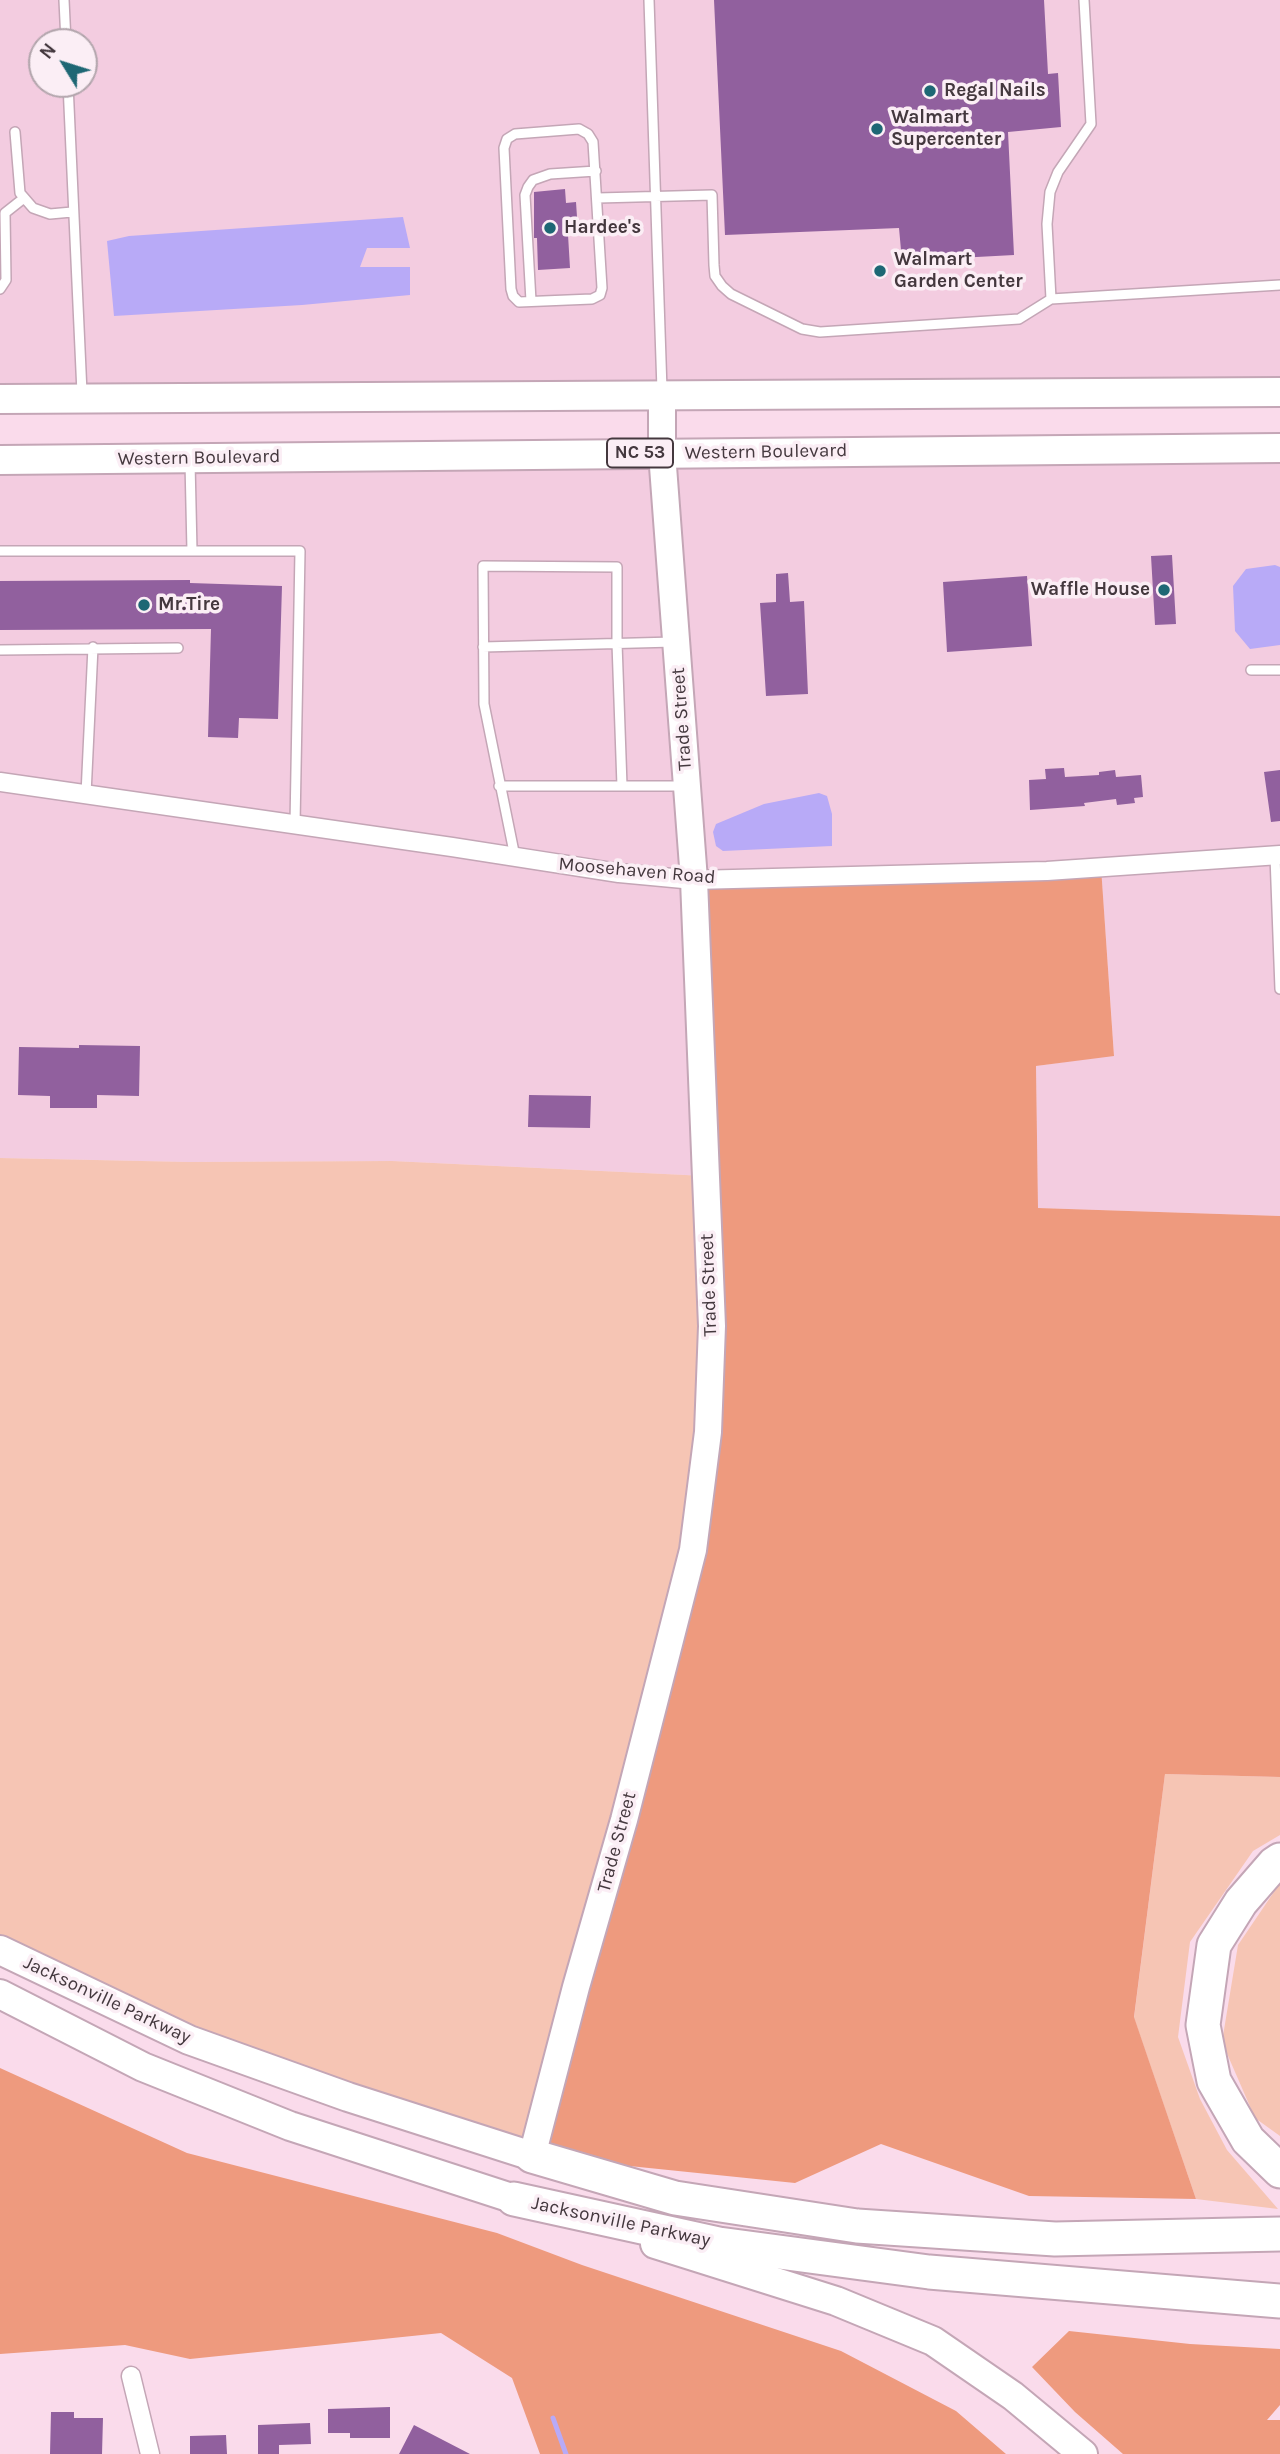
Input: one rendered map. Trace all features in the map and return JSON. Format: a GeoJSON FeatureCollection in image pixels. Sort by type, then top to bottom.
{"type":"FeatureCollection","features":[{"type":"Feature","properties":{"kind":"highway"},"geometry":{"type":"LineString","coordinates":[[1280,1860],[1241,1902],[1214,1945],[1203,2025],[1214,2081],[1248,2140],[1280,2171]]}},
{"type":"Feature","properties":{"kind":"highway","name":"Jacksonville Parkway"},"geometry":{"type":"LineString","coordinates":[[532,2156],[675,2198],[857,2226],[1055,2239],[1280,2234]]}},
{"type":"Feature","properties":{"kind":"highway","name":"Jacksonville Parkway"},"geometry":{"type":"LineString","coordinates":[[514,2199],[719,2244],[929,2272],[1280,2301]]}},
{"type":"Feature","properties":{"kind":"main road"},"geometry":{"type":"LineString","coordinates":[[0,399],[1280,392]]}},
{"type":"Feature","properties":{"kind":"main road","name":"Western Boulevard"},"geometry":{"type":"LineString","coordinates":[[0,460],[1280,448]]}},
{"type":"Feature","properties":{"kind":"main road","name":"Jacksonville Parkway"},"geometry":{"type":"LineString","coordinates":[[0,1950],[189,2040],[348,2098],[532,2156]]}},
{"type":"Feature","properties":{"kind":"main road","name":"Jacksonville Parkway"},"geometry":{"type":"LineString","coordinates":[[0,1994],[142,2067],[192,2087],[290,2126],[514,2199]]}},
{"type":"Feature","properties":{"kind":"main road"},"geometry":{"type":"LineString","coordinates":[[514,2199],[836,2301],[933,2341],[1013,2396],[1083,2454]]}},
{"type":"Feature","properties":{"kind":"street","name":"Trade Street"},"geometry":{"type":"LineString","coordinates":[[532,2156],[576,1987],[624,1820],[693,1550],[708,1432],[712,1326],[694,880],[662,453],[662,394]]}},
{"type":"Feature","properties":{"kind":"street","name":"Moosehaven Road"},"geometry":{"type":"LineString","coordinates":[[0,782],[619,873],[694,880],[1047,871],[1277,855]]}},
{"type":"Feature","properties":{"kind":"street"},"geometry":{"type":"LineString","coordinates":[[131,2376],[150,2454]]}},
{"type":"Feature","properties":{"kind":"lane"},"geometry":{"type":"LineString","coordinates":[[64,0],[65,28]]}},
{"type":"Feature","properties":{"kind":"lane"},"geometry":{"type":"LineString","coordinates":[[649,0],[662,394]]}},
{"type":"Feature","properties":{"kind":"lane"},"geometry":{"type":"LineString","coordinates":[[1051,299],[1047,224],[1050,192],[1058,172],[1091,124],[1084,0]]}},
{"type":"Feature","properties":{"kind":"lane"},"geometry":{"type":"LineString","coordinates":[[68,98],[82,398]]}},
{"type":"Feature","properties":{"kind":"lane"},"geometry":{"type":"LineString","coordinates":[[579,129],[588,134],[593,142],[598,198],[603,288],[600,295],[592,299],[519,302],[511,289],[504,148],[507,139],[515,134],[579,129]]}},
{"type":"Feature","properties":{"kind":"lane"},"geometry":{"type":"LineString","coordinates":[[15,132],[20,193],[33,208],[50,214],[72,212]]}},
{"type":"Feature","properties":{"kind":"lane"},"geometry":{"type":"LineString","coordinates":[[531,301],[525,195],[528,187],[533,180],[542,176],[596,171]]}},
{"type":"Feature","properties":{"kind":"lane"},"geometry":{"type":"LineString","coordinates":[[598,198],[712,195],[714,265],[722,286],[731,295],[802,329],[820,332],[1019,319],[1051,299],[1280,285]]}},
{"type":"Feature","properties":{"kind":"lane"},"geometry":{"type":"LineString","coordinates":[[0,289],[6,280],[5,213],[24,198]]}},
{"type":"Feature","properties":{"kind":"lane"},"geometry":{"type":"LineString","coordinates":[[190,458],[192,551]]}},
{"type":"Feature","properties":{"kind":"lane"},"geometry":{"type":"LineString","coordinates":[[0,551],[300,551],[295,824]]}},
{"type":"Feature","properties":{"kind":"lane"},"geometry":{"type":"LineString","coordinates":[[515,858],[484,704],[483,566],[617,567],[622,786]]}},
{"type":"Feature","properties":{"kind":"lane"},"geometry":{"type":"LineString","coordinates":[[483,647],[676,642]]}},
{"type":"Feature","properties":{"kind":"lane"},"geometry":{"type":"LineString","coordinates":[[86,794],[93,647]]}},
{"type":"Feature","properties":{"kind":"lane"},"geometry":{"type":"LineString","coordinates":[[0,650],[178,648]]}},
{"type":"Feature","properties":{"kind":"lane"},"geometry":{"type":"LineString","coordinates":[[1251,670],[1280,670]]}},
{"type":"Feature","properties":{"kind":"lane"},"geometry":{"type":"LineString","coordinates":[[499,786],[687,786]]}},
{"type":"Feature","properties":{"kind":"lane"},"geometry":{"type":"LineString","coordinates":[[1277,855],[1280,989]]}},
{"type":"Feature","properties":{"kind":"shaded area"},"geometry":{"type":"Polygon","coordinates":[[[0,0],[1280,0],[1280,392],[0,399],[0,0]]]}},
{"type":"Feature","properties":{"kind":"shaded area"},"geometry":{"type":"Polygon","coordinates":[[[403,217],[410,248],[367,248],[360,267],[410,267],[410,295],[302,305],[114,316],[107,241],[129,236],[403,217]]]}},
{"type":"Feature","properties":{"kind":"shaded area"},"geometry":{"type":"Polygon","coordinates":[[[1280,448],[1280,1216],[1038,1208],[1036,1066],[1114,1055],[1101,868],[706,1176],[392,1161],[189,1162],[0,1158],[0,460],[1280,448]]]}},
{"type":"Feature","properties":{"kind":"shaded area"},"geometry":{"type":"Polygon","coordinates":[[[1275,565],[1280,567],[1280,645],[1250,649],[1235,631],[1233,586],[1246,569],[1275,565]]]}},
{"type":"Feature","properties":{"kind":"shaded area"},"geometry":{"type":"Polygon","coordinates":[[[819,793],[827,796],[832,814],[832,846],[723,851],[716,846],[713,832],[716,824],[764,804],[819,793]]]}},
{"type":"Feature","properties":{"kind":"shaded area"},"geometry":{"type":"Polygon","coordinates":[[[1101,867],[1114,1056],[1036,1066],[1038,1208],[1280,1216],[1280,1777],[1165,1774],[1134,2017],[1196,2199],[1029,2196],[881,2144],[795,2183],[532,2156],[708,1432],[694,880],[1101,867]]]}},
{"type":"Feature","properties":{"kind":"shaded area"},"geometry":{"type":"Polygon","coordinates":[[[0,1158],[189,1162],[392,1161],[706,1176],[708,1432],[532,2156],[348,2097],[0,1950],[0,1158]]]}},
{"type":"Feature","properties":{"kind":"shaded area"},"geometry":{"type":"Polygon","coordinates":[[[1165,1774],[1280,1777],[1280,1835],[1253,1851],[1190,1942],[1178,2037],[1200,2099],[1227,2150],[1278,2209],[1196,2199],[1134,2018],[1165,1774]]]}},
{"type":"Feature","properties":{"kind":"shaded area"},"geometry":{"type":"Polygon","coordinates":[[[1280,1883],[1280,2136],[1255,2118],[1222,2042],[1238,1945],[1280,1883]]]}},
{"type":"Feature","properties":{"kind":"shaded area"},"geometry":{"type":"Polygon","coordinates":[[[0,2068],[187,2153],[497,2233],[582,2265],[841,2351],[956,2411],[1006,2454],[540,2454],[512,2378],[441,2333],[190,2359],[125,2345],[0,2354],[0,2068]]]}},
{"type":"Feature","properties":{"kind":"shaded area"},"geometry":{"type":"Polygon","coordinates":[[[1069,2331],[1190,2344],[1280,2349],[1280,2405],[1267,2420],[1280,2420],[1280,2454],[1123,2454],[1075,2412],[1032,2367],[1069,2331]]]}},
{"type":"Feature","properties":{"kind":"building","name":"Walmart Supercenter"},"geometry":{"type":"Polygon","coordinates":[[[714,0],[1044,0],[1048,74],[1058,73],[1061,127],[1008,132],[1014,255],[902,261],[899,228],[725,235],[714,0]]]}},
{"type":"Feature","properties":{"kind":"building"},"geometry":{"type":"Polygon","coordinates":[[[565,189],[566,203],[576,202],[577,217],[567,218],[570,268],[538,270],[537,238],[534,238],[534,192],[565,189]]]}},
{"type":"Feature","properties":{"kind":"building","name":"Waffle House"},"geometry":{"type":"Polygon","coordinates":[[[1172,555],[1176,624],[1155,625],[1151,556],[1172,555]]]}},
{"type":"Feature","properties":{"kind":"building"},"geometry":{"type":"Polygon","coordinates":[[[788,573],[790,602],[804,601],[808,694],[766,696],[760,603],[776,602],[776,574],[788,573]]]}},
{"type":"Feature","properties":{"kind":"building"},"geometry":{"type":"Polygon","coordinates":[[[1027,576],[1032,646],[947,652],[943,582],[1027,576]]]}},
{"type":"Feature","properties":{"kind":"building"},"geometry":{"type":"Polygon","coordinates":[[[190,580],[190,583],[282,586],[278,719],[239,718],[238,738],[208,737],[211,629],[0,630],[0,581],[190,580]]]}},
{"type":"Feature","properties":{"kind":"building"},"geometry":{"type":"Polygon","coordinates":[[[1064,768],[1065,777],[1099,775],[1099,772],[1115,770],[1116,777],[1141,775],[1143,797],[1134,798],[1135,803],[1117,805],[1116,799],[1084,803],[1085,806],[1030,810],[1029,780],[1046,779],[1045,769],[1064,768]]]}},
{"type":"Feature","properties":{"kind":"building"},"geometry":{"type":"Polygon","coordinates":[[[1280,770],[1280,821],[1271,822],[1264,772],[1280,770]]]}},
{"type":"Feature","properties":{"kind":"building"},"geometry":{"type":"Polygon","coordinates":[[[79,1045],[140,1046],[139,1096],[97,1095],[97,1108],[50,1108],[50,1096],[18,1095],[19,1047],[79,1048],[79,1045]]]}},
{"type":"Feature","properties":{"kind":"building"},"geometry":{"type":"Polygon","coordinates":[[[529,1095],[591,1096],[590,1128],[528,1127],[529,1095]]]}},
{"type":"Feature","properties":{"kind":"building"},"geometry":{"type":"Polygon","coordinates":[[[390,2407],[390,2438],[350,2438],[350,2433],[328,2433],[328,2409],[390,2407]]]}},
{"type":"Feature","properties":{"kind":"building"},"geometry":{"type":"Polygon","coordinates":[[[51,2412],[74,2412],[74,2418],[103,2418],[102,2454],[50,2454],[51,2412]]]}},
{"type":"Feature","properties":{"kind":"building"},"geometry":{"type":"Polygon","coordinates":[[[310,2423],[311,2444],[279,2445],[279,2454],[258,2454],[258,2425],[310,2423]]]}},
{"type":"Feature","properties":{"kind":"building"},"geometry":{"type":"Polygon","coordinates":[[[414,2425],[470,2454],[399,2454],[414,2425]]]}},
{"type":"Feature","properties":{"kind":"building"},"geometry":{"type":"Polygon","coordinates":[[[226,2435],[227,2454],[190,2454],[190,2436],[226,2435]]]}},
{"type":"Feature","properties":{"kind":"waterway"},"geometry":{"type":"LineString","coordinates":[[553,2418],[566,2454]]}},
{"type":"Feature","properties":{"kind":"place","name":"Regal Nails"},"geometry":{"type":"Point","coordinates":[930,91]}},
{"type":"Feature","properties":{"kind":"place","name":"Walmart Supercenter"},"geometry":{"type":"Point","coordinates":[877,129]}},
{"type":"Feature","properties":{"kind":"place","name":"Hardee's"},"geometry":{"type":"Point","coordinates":[550,228]}},
{"type":"Feature","properties":{"kind":"place","name":"Walmart Garden Center"},"geometry":{"type":"Point","coordinates":[880,271]}},
{"type":"Feature","properties":{"kind":"place","name":"Waffle House"},"geometry":{"type":"Point","coordinates":[1164,590]}},
{"type":"Feature","properties":{"kind":"place","name":"Mr.Tire"},"geometry":{"type":"Point","coordinates":[144,605]}}]}
